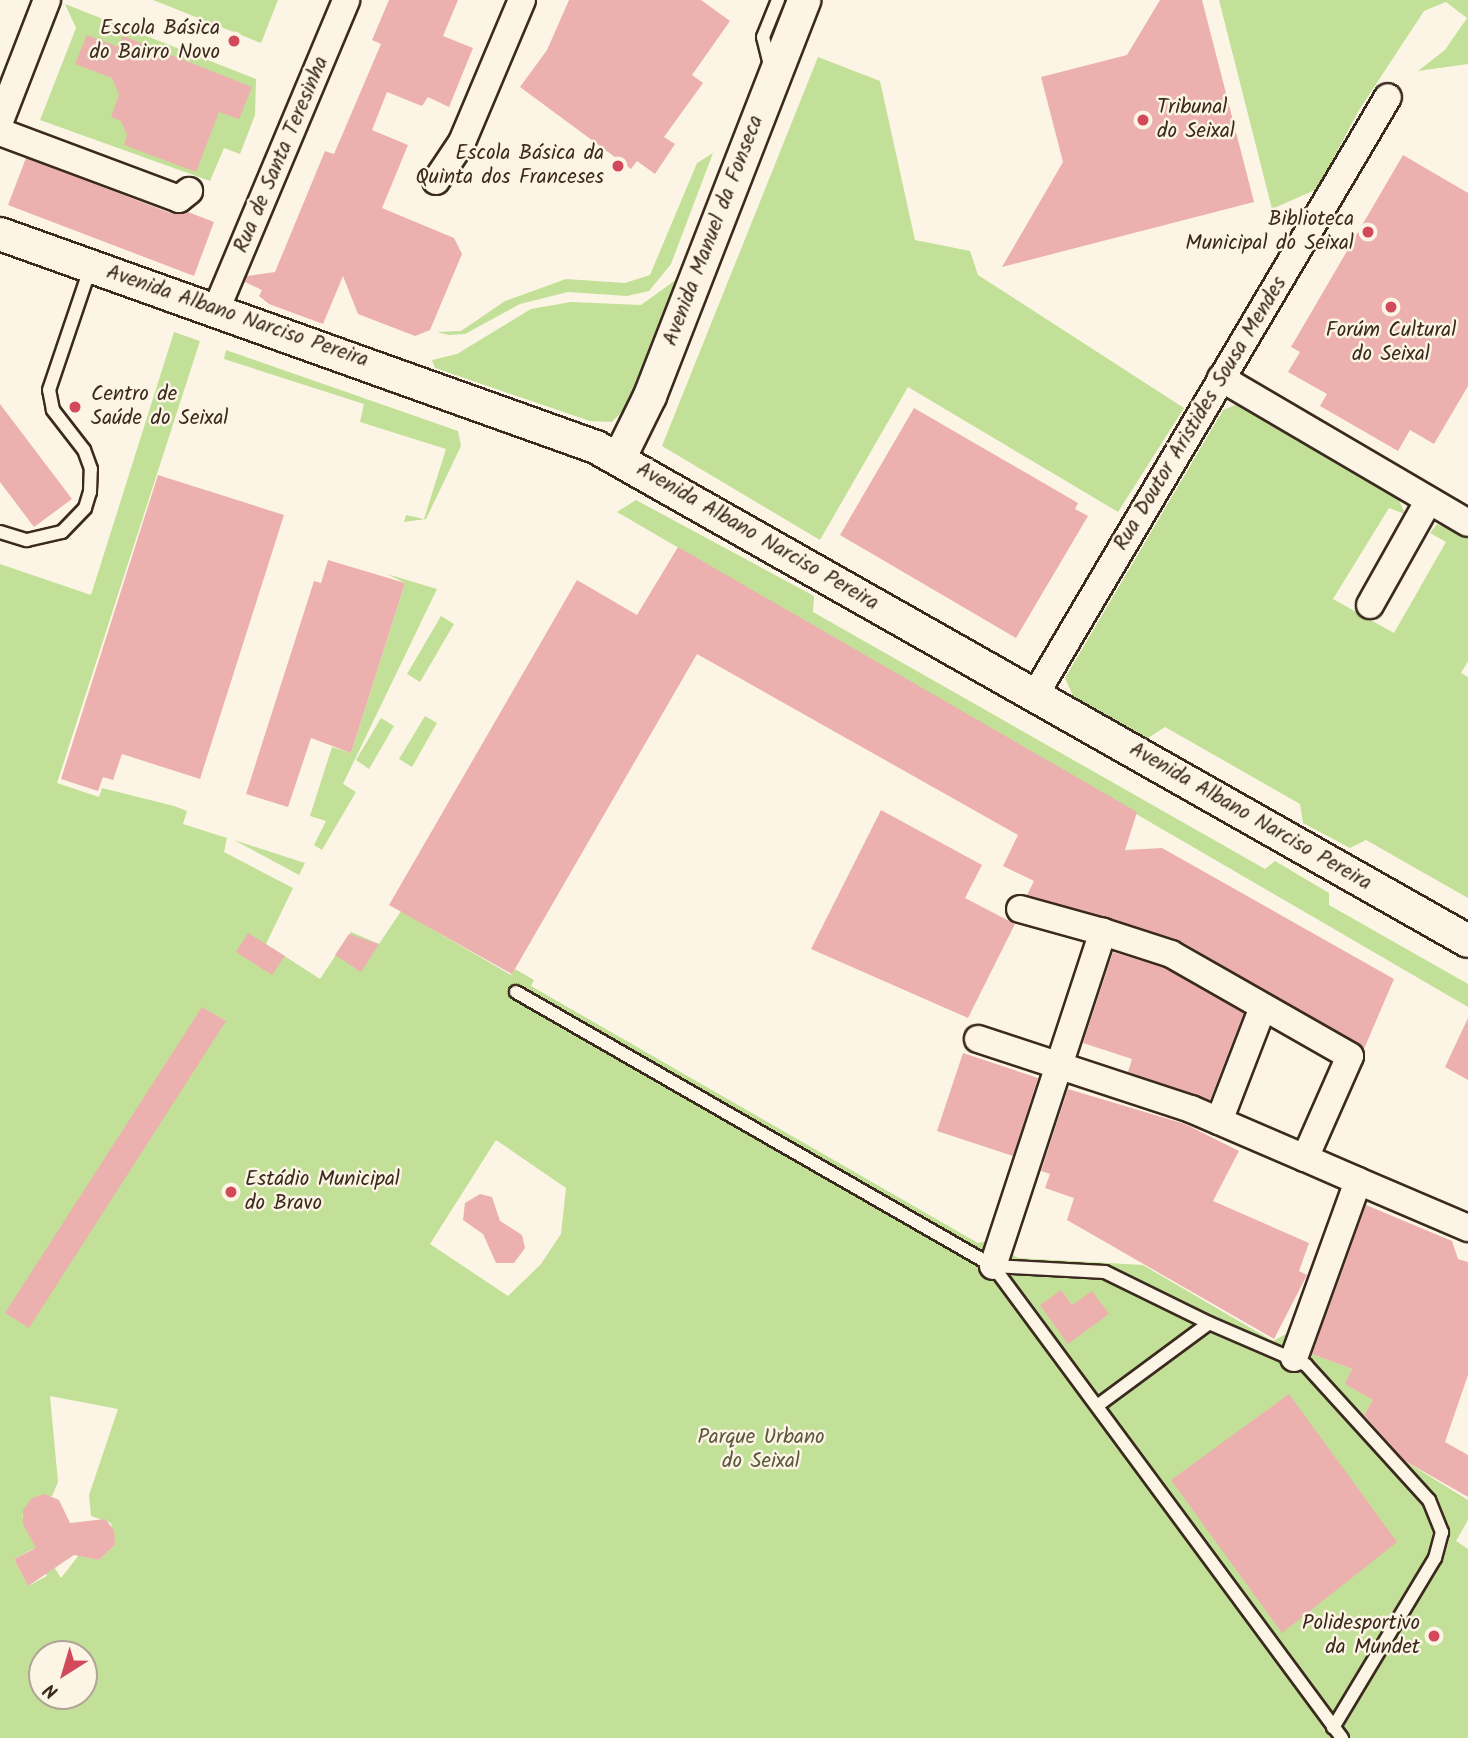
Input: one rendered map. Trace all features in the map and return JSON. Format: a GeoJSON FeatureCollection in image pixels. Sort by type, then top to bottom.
{"type":"FeatureCollection","features":[{"type":"Feature","properties":{"kind":"street"},"geometry":{"type":"LineString","coordinates":[[0,121],[47,0]]}},
{"type":"Feature","properties":{"kind":"street","name":"Rua de Santa Teresinha"},"geometry":{"type":"LineString","coordinates":[[216,310],[346,0]]}},
{"type":"Feature","properties":{"kind":"street"},"geometry":{"type":"LineString","coordinates":[[436,181],[462,142],[523,0]]}},
{"type":"Feature","properties":{"kind":"street","name":"Avenida Manuel da Fonseca"},"geometry":{"type":"LineString","coordinates":[[619,459],[650,396],[804,0]]}},
{"type":"Feature","properties":{"kind":"street","name":"Rua Doutor Aristides Sousa Mendes"},"geometry":{"type":"LineString","coordinates":[[1035,695],[1388,97]]}},
{"type":"Feature","properties":{"kind":"street"},"geometry":{"type":"LineString","coordinates":[[0,132],[180,199],[189,191]]}},
{"type":"Feature","properties":{"kind":"street","name":"Avenida Albano Narciso Pereira"},"geometry":{"type":"LineString","coordinates":[[0,234],[540,424],[619,459],[1468,941]]}},
{"type":"Feature","properties":{"kind":"street"},"geometry":{"type":"LineString","coordinates":[[1221,378],[1468,523]]}},
{"type":"Feature","properties":{"kind":"street"},"geometry":{"type":"LineString","coordinates":[[1370,605],[1429,500]]}},
{"type":"Feature","properties":{"kind":"street"},"geometry":{"type":"LineString","coordinates":[[1020,909],[1171,954],[1350,1056],[1305,1158]]}},
{"type":"Feature","properties":{"kind":"street"},"geometry":{"type":"LineString","coordinates":[[992,1266],[1103,932]]}},
{"type":"Feature","properties":{"kind":"street"},"geometry":{"type":"LineString","coordinates":[[1219,1121],[1263,1007]]}},
{"type":"Feature","properties":{"kind":"street"},"geometry":{"type":"LineString","coordinates":[[978,1039],[1219,1121],[1468,1228]]}},
{"type":"Feature","properties":{"kind":"street"},"geometry":{"type":"LineString","coordinates":[[1294,1358],[1358,1181]]}},
{"type":"Feature","properties":{"kind":"lane"},"geometry":{"type":"LineString","coordinates":[[774,79],[763,37],[778,0]]}},
{"type":"Feature","properties":{"kind":"lane"},"geometry":{"type":"LineString","coordinates":[[0,532],[48,539],[62,533],[85,508],[91,469],[53,411],[48,390],[91,266]]}},
{"type":"Feature","properties":{"kind":"lane"},"geometry":{"type":"LineString","coordinates":[[516,992],[992,1266],[1342,1738]]}},
{"type":"Feature","properties":{"kind":"lane"},"geometry":{"type":"LineString","coordinates":[[992,1266],[1105,1272],[1209,1323],[1294,1358],[1318,1377],[1429,1500],[1442,1532],[1435,1558],[1333,1728]]}},
{"type":"Feature","properties":{"kind":"lane"},"geometry":{"type":"LineString","coordinates":[[1097,1406],[1209,1323]]}},
{"type":"Feature","properties":{"kind":"green space"},"geometry":{"type":"Polygon","coordinates":[[[153,0],[278,0],[261,43],[153,0]]]}},
{"type":"Feature","properties":{"kind":"green space"},"geometry":{"type":"Polygon","coordinates":[[[1219,0],[1468,0],[1468,64],[1418,71],[1445,50],[1467,18],[1446,2],[1424,11],[1359,110],[1317,189],[1272,209],[1219,0]]]}},
{"type":"Feature","properties":{"kind":"green space"},"geometry":{"type":"Polygon","coordinates":[[[65,4],[256,79],[255,115],[240,154],[224,148],[210,181],[40,120],[76,28],[65,4]]]}},
{"type":"Feature","properties":{"kind":"green space"},"geometry":{"type":"Polygon","coordinates":[[[818,57],[880,81],[915,240],[970,251],[978,275],[1184,408],[1118,512],[908,387],[820,540],[662,446],[818,57]]]}},
{"type":"Feature","properties":{"kind":"green space"},"geometry":{"type":"Polygon","coordinates":[[[713,153],[671,264],[649,291],[627,296],[568,292],[520,304],[465,334],[449,335],[437,332],[461,331],[505,301],[566,279],[625,283],[650,275],[697,163],[713,153]]]}},
{"type":"Feature","properties":{"kind":"green space"},"geometry":{"type":"Polygon","coordinates":[[[677,279],[627,406],[612,422],[590,421],[435,368],[432,360],[457,354],[531,309],[571,302],[641,305],[677,279]]]}},
{"type":"Feature","properties":{"kind":"green space","name":"Parque Urbano do Seixal"},"geometry":{"type":"Polygon","coordinates":[[[174,332],[200,341],[57,783],[99,797],[102,788],[174,806],[187,811],[183,824],[227,838],[224,852],[293,888],[266,944],[320,979],[351,932],[379,944],[401,911],[511,975],[515,969],[534,980],[531,986],[978,1243],[988,1241],[1018,1258],[1143,1265],[1273,1341],[1288,1333],[1314,1343],[1310,1353],[1352,1369],[1346,1384],[1373,1400],[1363,1417],[1395,1455],[1468,1500],[1468,1520],[1456,1541],[1468,1549],[1468,1738],[0,1738],[0,564],[91,595],[174,332]],[[496,1140],[430,1244],[508,1296],[541,1264],[561,1234],[566,1188],[496,1140]],[[50,1396],[58,1482],[52,1496],[32,1498],[22,1516],[61,1578],[79,1555],[99,1560],[115,1545],[111,1523],[91,1516],[89,1495],[118,1409],[50,1396]],[[33,1549],[14,1559],[28,1586],[47,1576],[33,1549]]]}},
{"type":"Feature","properties":{"kind":"green space"},"geometry":{"type":"Polygon","coordinates":[[[226,350],[458,431],[461,446],[426,519],[404,522],[406,515],[424,519],[446,449],[360,422],[364,404],[224,359],[226,350]]]}},
{"type":"Feature","properties":{"kind":"green space"},"geometry":{"type":"Polygon","coordinates":[[[1240,403],[1397,495],[1405,514],[1389,508],[1333,599],[1394,633],[1446,542],[1430,533],[1437,524],[1468,537],[1468,661],[1461,673],[1468,677],[1468,898],[1366,840],[1350,848],[1303,823],[1300,804],[1165,727],[1148,738],[1073,696],[1065,678],[1223,410],[1240,403]]]}},
{"type":"Feature","properties":{"kind":"green space"},"geometry":{"type":"Polygon","coordinates":[[[636,500],[814,596],[813,612],[1265,869],[1275,861],[1329,893],[1329,905],[1468,984],[1468,1007],[617,512],[636,500]]]}},
{"type":"Feature","properties":{"kind":"green space"},"geometry":{"type":"Polygon","coordinates":[[[387,574],[437,589],[343,784],[356,792],[322,850],[314,845],[326,821],[310,816],[332,747],[351,753],[405,583],[387,574]]]}},
{"type":"Feature","properties":{"kind":"green space"},"geometry":{"type":"Polygon","coordinates":[[[441,616],[454,624],[420,682],[407,674],[441,616]]]}},
{"type":"Feature","properties":{"kind":"green space"},"geometry":{"type":"Polygon","coordinates":[[[425,716],[437,723],[412,767],[399,759],[425,716]]]}},
{"type":"Feature","properties":{"kind":"green space"},"geometry":{"type":"Polygon","coordinates":[[[381,718],[394,726],[369,769],[356,760],[381,718]]]}},
{"type":"Feature","properties":{"kind":"green space"},"geometry":{"type":"Polygon","coordinates":[[[234,840],[305,863],[299,875],[234,840]]]}},
{"type":"Feature","properties":{"kind":"building"},"geometry":{"type":"Polygon","coordinates":[[[389,0],[458,0],[443,36],[473,48],[449,107],[428,97],[422,106],[387,92],[372,130],[408,145],[382,208],[454,238],[462,254],[430,330],[415,336],[358,314],[343,276],[323,324],[269,304],[259,296],[262,290],[245,282],[247,276],[275,272],[325,151],[334,154],[381,44],[372,40],[389,0]]]}},
{"type":"Feature","properties":{"kind":"building"},"geometry":{"type":"Polygon","coordinates":[[[569,0],[701,0],[730,21],[692,75],[703,83],[664,137],[675,144],[655,174],[637,161],[631,169],[520,87],[547,50],[569,0]]]}},
{"type":"Feature","properties":{"kind":"building","name":"Tribunal do Seixal"},"geometry":{"type":"Polygon","coordinates":[[[1160,0],[1202,0],[1254,202],[1002,267],[1063,162],[1041,77],[1127,55],[1160,0]]]}},
{"type":"Feature","properties":{"kind":"building"},"geometry":{"type":"Polygon","coordinates":[[[87,35],[118,47],[123,36],[252,87],[239,119],[219,112],[196,172],[124,145],[127,135],[121,121],[111,117],[119,95],[112,78],[75,64],[87,35]]]}},
{"type":"Feature","properties":{"kind":"building","name":"Forúm Cultural do Seixal"},"geometry":{"type":"Polygon","coordinates":[[[1403,155],[1468,193],[1468,386],[1434,444],[1410,430],[1398,451],[1320,406],[1327,394],[1288,372],[1300,352],[1291,347],[1403,155]]]}},
{"type":"Feature","properties":{"kind":"building"},"geometry":{"type":"Polygon","coordinates":[[[26,158],[173,214],[188,212],[214,222],[194,276],[8,205],[26,158]]]}},
{"type":"Feature","properties":{"kind":"building"},"geometry":{"type":"Polygon","coordinates":[[[0,404],[72,499],[34,527],[0,482],[0,404]]]}},
{"type":"Feature","properties":{"kind":"building"},"geometry":{"type":"Polygon","coordinates":[[[914,408],[1078,503],[1075,509],[1088,516],[1016,638],[840,535],[914,408]]]}},
{"type":"Feature","properties":{"kind":"building"},"geometry":{"type":"Polygon","coordinates":[[[158,475],[284,515],[200,779],[122,754],[113,780],[103,777],[98,791],[61,779],[158,475]]]}},
{"type":"Feature","properties":{"kind":"building"},"geometry":{"type":"Polygon","coordinates":[[[678,547],[1137,812],[1125,850],[1162,848],[1394,979],[1364,1049],[1179,940],[1027,895],[1034,881],[1003,866],[1018,835],[697,654],[512,974],[389,905],[577,580],[637,615],[678,547]]]}},
{"type":"Feature","properties":{"kind":"building"},"geometry":{"type":"Polygon","coordinates":[[[328,560],[405,583],[351,753],[311,738],[288,807],[246,794],[314,581],[321,583],[328,560]]]}},
{"type":"Feature","properties":{"kind":"building"},"geometry":{"type":"Polygon","coordinates":[[[881,810],[982,865],[965,898],[1015,924],[968,1018],[811,949],[881,810]]]}},
{"type":"Feature","properties":{"kind":"building"},"geometry":{"type":"Polygon","coordinates":[[[248,933],[285,956],[272,975],[236,952],[248,933]]]}},
{"type":"Feature","properties":{"kind":"building"},"geometry":{"type":"Polygon","coordinates":[[[349,934],[379,944],[361,972],[335,955],[349,934]]]}},
{"type":"Feature","properties":{"kind":"building"},"geometry":{"type":"Polygon","coordinates":[[[1113,952],[1165,968],[1244,1013],[1210,1100],[1128,1072],[1132,1059],[1083,1043],[1113,952]]]}},
{"type":"Feature","properties":{"kind":"building"},"geometry":{"type":"Polygon","coordinates":[[[202,1007],[226,1021],[29,1328],[5,1313],[202,1007]]]}},
{"type":"Feature","properties":{"kind":"building"},"geometry":{"type":"Polygon","coordinates":[[[1468,1018],[1468,1080],[1445,1067],[1468,1018]]]}},
{"type":"Feature","properties":{"kind":"building"},"geometry":{"type":"Polygon","coordinates":[[[963,1053],[1038,1078],[1013,1156],[937,1131],[963,1053]]]}},
{"type":"Feature","properties":{"kind":"building"},"geometry":{"type":"Polygon","coordinates":[[[1068,1089],[1185,1124],[1239,1151],[1213,1201],[1309,1243],[1299,1271],[1307,1275],[1274,1339],[1067,1220],[1074,1198],[1045,1188],[1050,1174],[1041,1171],[1068,1089]]]}},
{"type":"Feature","properties":{"kind":"building"},"geometry":{"type":"Polygon","coordinates":[[[480,1194],[492,1197],[500,1221],[522,1235],[525,1248],[514,1263],[496,1263],[483,1234],[463,1220],[465,1203],[480,1194]]]}},
{"type":"Feature","properties":{"kind":"building"},"geometry":{"type":"Polygon","coordinates":[[[1366,1205],[1452,1241],[1458,1259],[1468,1262],[1468,1375],[1445,1442],[1468,1455],[1468,1497],[1405,1461],[1364,1415],[1373,1400],[1345,1384],[1352,1369],[1312,1354],[1366,1205]]]}},
{"type":"Feature","properties":{"kind":"building"},"geometry":{"type":"Polygon","coordinates":[[[1061,1290],[1072,1305],[1092,1291],[1109,1314],[1068,1344],[1040,1305],[1061,1290]]]}},
{"type":"Feature","properties":{"kind":"building"},"geometry":{"type":"Polygon","coordinates":[[[1289,1394],[1397,1542],[1282,1633],[1171,1480],[1289,1394]]]}},
{"type":"Feature","properties":{"kind":"building"},"geometry":{"type":"Polygon","coordinates":[[[45,1494],[59,1500],[70,1523],[105,1519],[114,1530],[115,1545],[99,1560],[74,1555],[28,1586],[14,1559],[36,1548],[23,1524],[23,1510],[32,1498],[45,1494]]]}},
{"type":"Feature","properties":{"kind":"place","name":"Escola Básica do Bairro Novo"},"geometry":{"type":"Point","coordinates":[234,41]}},
{"type":"Feature","properties":{"kind":"place","name":"Tribunal do Seixal"},"geometry":{"type":"Point","coordinates":[1143,120]}},
{"type":"Feature","properties":{"kind":"place","name":"Escola Básica da Quinta dos Franceses"},"geometry":{"type":"Point","coordinates":[618,166]}},
{"type":"Feature","properties":{"kind":"place","name":"Biblioteca Municipal do Seixal"},"geometry":{"type":"Point","coordinates":[1368,232]}},
{"type":"Feature","properties":{"kind":"place","name":"Forúm Cultural do Seixal"},"geometry":{"type":"Point","coordinates":[1391,307]}},
{"type":"Feature","properties":{"kind":"place","name":"Centro de Saúde do Seixal"},"geometry":{"type":"Point","coordinates":[75,407]}},
{"type":"Feature","properties":{"kind":"place","name":"Estádio Municipal do Bravo"},"geometry":{"type":"Point","coordinates":[231,1192]}},
{"type":"Feature","properties":{"kind":"place","name":"Polidesportivo da Mundet"},"geometry":{"type":"Point","coordinates":[1434,1636]}}]}
